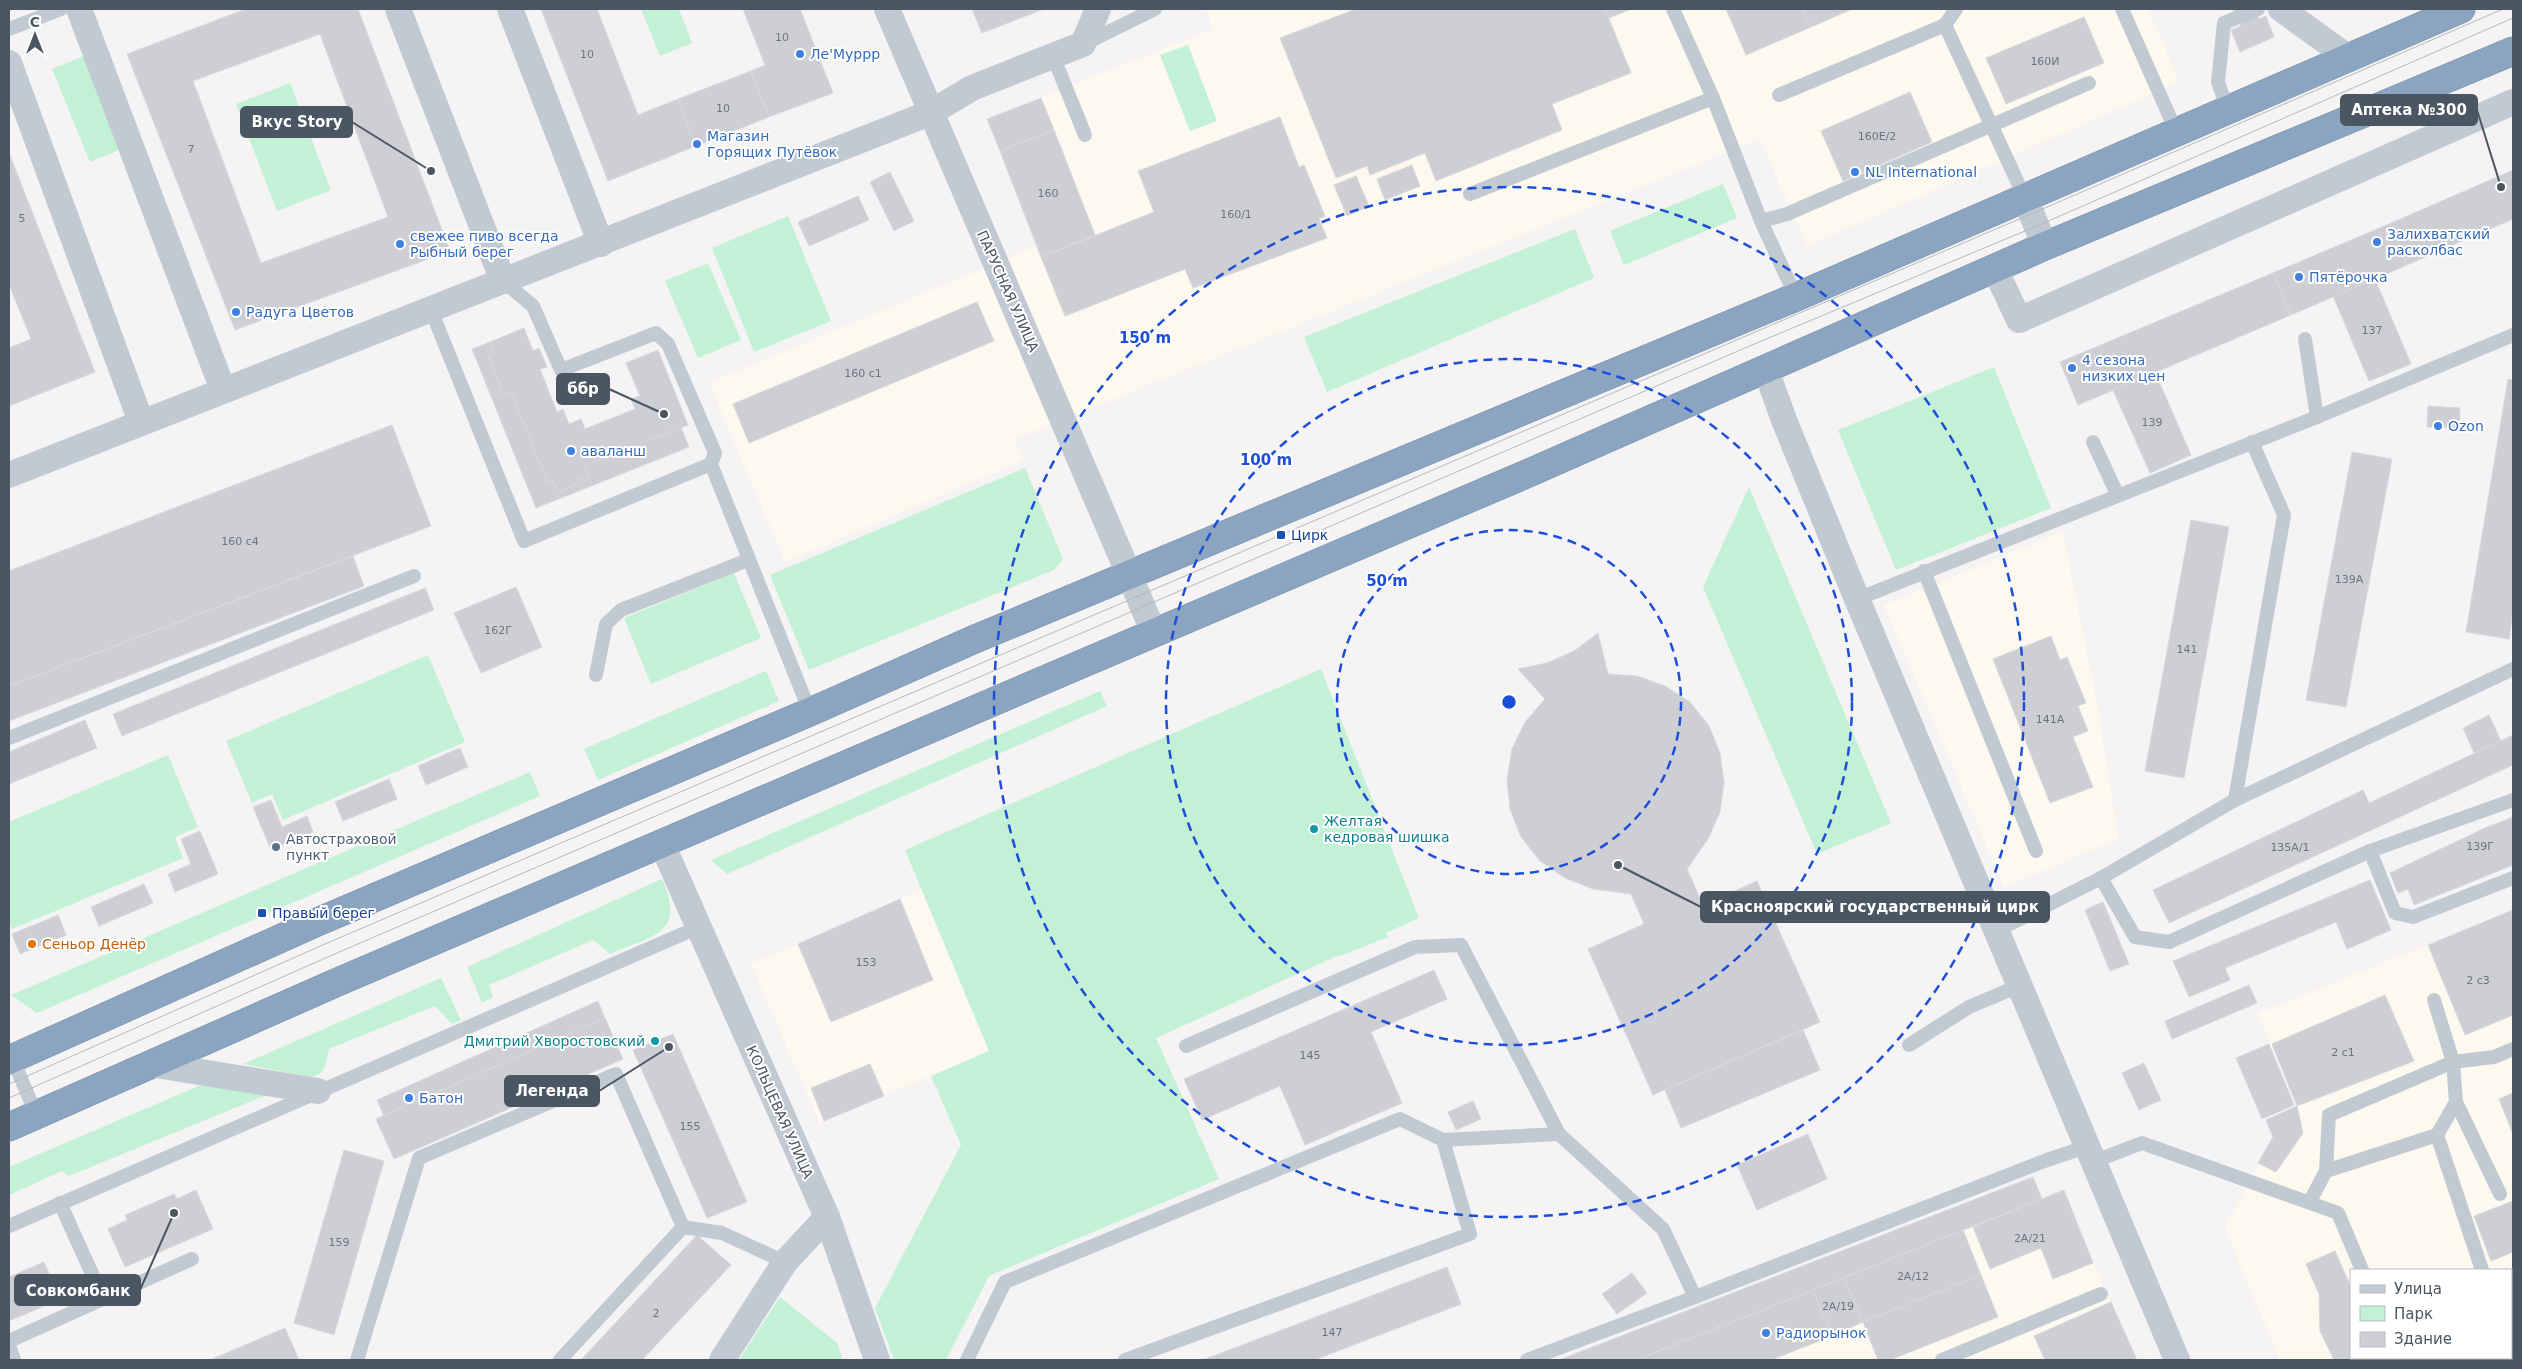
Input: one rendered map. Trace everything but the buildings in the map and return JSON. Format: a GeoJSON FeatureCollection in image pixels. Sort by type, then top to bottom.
{"type":"FeatureCollection","features":[{"type":"Feature","properties":{"kind":"highway"},"geometry":{"type":"LineString","coordinates":[[10,1056],[315,922],[1129,574],[1796,297],[2024,196],[2461,9]]}},
{"type":"Feature","properties":{"kind":"highway"},"geometry":{"type":"LineString","coordinates":[[9,1126],[1766,370],[2045,246],[2513,51]]}},
{"type":"Feature","properties":{"kind":"street"},"geometry":{"type":"LineString","coordinates":[[79,9],[223,390]]}},
{"type":"Feature","properties":{"kind":"street"},"geometry":{"type":"LineString","coordinates":[[398,9],[503,281]]}},
{"type":"Feature","properties":{"kind":"street"},"geometry":{"type":"LineString","coordinates":[[510,9],[601,244]]}},
{"type":"Feature","properties":{"kind":"street","name":"ПАРУСНАЯ УЛИЦА"},"geometry":{"type":"LineString","coordinates":[[886,9],[1054,395],[1154,633]]}},
{"type":"Feature","properties":{"kind":"street"},"geometry":{"type":"LineString","coordinates":[[9,475],[601,244],[930,113],[972,88],[1083,44],[1098,9]]}},
{"type":"Feature","properties":{"kind":"street"},"geometry":{"type":"LineString","coordinates":[[2282,9],[2349,58]]}},
{"type":"Feature","properties":{"kind":"street"},"geometry":{"type":"LineString","coordinates":[[9,63],[141,422]]}},
{"type":"Feature","properties":{"kind":"street"},"geometry":{"type":"LineString","coordinates":[[1995,269],[2019,320],[2513,102]]}},
{"type":"Feature","properties":{"kind":"street"},"geometry":{"type":"LineString","coordinates":[[2024,196],[2045,246]]}},
{"type":"Feature","properties":{"kind":"street"},"geometry":{"type":"LineString","coordinates":[[1766,370],[1784,420],[1857,599],[1998,930],[2177,1360]]}},
{"type":"Feature","properties":{"kind":"street","name":"КОЛЬЦЕВАЯ УЛИЦА"},"geometry":{"type":"LineString","coordinates":[[662,844],[827,1217],[877,1360]]}},
{"type":"Feature","properties":{"kind":"street"},"geometry":{"type":"LineString","coordinates":[[150,1064],[318,1091]]}},
{"type":"Feature","properties":{"kind":"street"},"geometry":{"type":"LineString","coordinates":[[722,1360],[785,1262],[827,1217]]}},
{"type":"Feature","properties":{"kind":"lane"},"geometry":{"type":"LineString","coordinates":[[9,29],[61,9]]}},
{"type":"Feature","properties":{"kind":"lane"},"geometry":{"type":"LineString","coordinates":[[1083,44],[1155,9]]}},
{"type":"Feature","properties":{"kind":"lane"},"geometry":{"type":"LineString","coordinates":[[1674,9],[1713,98],[1761,221],[1796,297]]}},
{"type":"Feature","properties":{"kind":"lane"},"geometry":{"type":"LineString","coordinates":[[1779,95],[1945,25],[1956,9]]}},
{"type":"Feature","properties":{"kind":"lane"},"geometry":{"type":"LineString","coordinates":[[2122,9],[2176,131]]}},
{"type":"Feature","properties":{"kind":"lane"},"geometry":{"type":"LineString","coordinates":[[2228,110],[2218,82],[2224,23],[2258,9]]}},
{"type":"Feature","properties":{"kind":"lane"},"geometry":{"type":"LineString","coordinates":[[1945,25],[1990,126],[2024,196]]}},
{"type":"Feature","properties":{"kind":"lane"},"geometry":{"type":"LineString","coordinates":[[1053,56],[1085,135]]}},
{"type":"Feature","properties":{"kind":"lane"},"geometry":{"type":"LineString","coordinates":[[1761,221],[1787,214],[2089,83]]}},
{"type":"Feature","properties":{"kind":"lane"},"geometry":{"type":"LineString","coordinates":[[1470,194],[1713,98]]}},
{"type":"Feature","properties":{"kind":"lane"},"geometry":{"type":"LineString","coordinates":[[503,281],[533,306],[561,370],[656,333],[668,344],[714,452],[711,464],[810,712]]}},
{"type":"Feature","properties":{"kind":"lane"},"geometry":{"type":"LineString","coordinates":[[431,310],[524,541],[711,464]]}},
{"type":"Feature","properties":{"kind":"lane"},"geometry":{"type":"LineString","coordinates":[[1857,599],[2117,494],[2317,417],[2513,335]]}},
{"type":"Feature","properties":{"kind":"lane"},"geometry":{"type":"LineString","coordinates":[[2305,339],[2317,417]]}},
{"type":"Feature","properties":{"kind":"lane"},"geometry":{"type":"LineString","coordinates":[[2093,442],[2117,494]]}},
{"type":"Feature","properties":{"kind":"lane"},"geometry":{"type":"LineString","coordinates":[[2235,800],[2284,515],[2252,442]]}},
{"type":"Feature","properties":{"kind":"lane"},"geometry":{"type":"LineString","coordinates":[[596,675],[606,624],[620,610],[748,560]]}},
{"type":"Feature","properties":{"kind":"lane"},"geometry":{"type":"LineString","coordinates":[[1924,571],[2036,852]]}},
{"type":"Feature","properties":{"kind":"lane"},"geometry":{"type":"LineString","coordinates":[[9,738],[414,576]]}},
{"type":"Feature","properties":{"kind":"lane"},"geometry":{"type":"LineString","coordinates":[[1998,930],[2101,878],[2235,800],[2513,669]]}},
{"type":"Feature","properties":{"kind":"lane"},"geometry":{"type":"LineString","coordinates":[[2101,878],[2135,938],[2169,942],[2370,852],[2513,800]]}},
{"type":"Feature","properties":{"kind":"lane"},"geometry":{"type":"LineString","coordinates":[[2370,852],[2395,913],[2413,917],[2513,878]]}},
{"type":"Feature","properties":{"kind":"lane"},"geometry":{"type":"LineString","coordinates":[[9,1226],[699,927]]}},
{"type":"Feature","properties":{"kind":"lane"},"geometry":{"type":"LineString","coordinates":[[1186,1046],[1415,947],[1462,945],[1559,1134],[1663,1229],[1695,1297]]}},
{"type":"Feature","properties":{"kind":"lane"},"geometry":{"type":"LineString","coordinates":[[1909,1045],[1968,1007],[2021,985]]}},
{"type":"Feature","properties":{"kind":"lane"},"geometry":{"type":"LineString","coordinates":[[2434,1000],[2453,1062],[2456,1102],[2500,1194]]}},
{"type":"Feature","properties":{"kind":"lane"},"geometry":{"type":"LineString","coordinates":[[2310,1202],[2326,1171],[2328,1115],[2453,1062],[2494,1057],[2513,1049]]}},
{"type":"Feature","properties":{"kind":"lane"},"geometry":{"type":"LineString","coordinates":[[10,1056],[36,1114]]}},
{"type":"Feature","properties":{"kind":"lane"},"geometry":{"type":"LineString","coordinates":[[357,1360],[419,1158],[616,1074],[683,1227]]}},
{"type":"Feature","properties":{"kind":"lane"},"geometry":{"type":"LineString","coordinates":[[2326,1171],[2437,1135],[2456,1102]]}},
{"type":"Feature","properties":{"kind":"lane"},"geometry":{"type":"LineString","coordinates":[[967,1360],[1005,1282],[1400,1119],[1443,1140],[1559,1134]]}},
{"type":"Feature","properties":{"kind":"lane"},"geometry":{"type":"LineString","coordinates":[[2437,1135],[2482,1269]]}},
{"type":"Feature","properties":{"kind":"lane"},"geometry":{"type":"LineString","coordinates":[[1125,1360],[1470,1234],[1443,1140]]}},
{"type":"Feature","properties":{"kind":"lane"},"geometry":{"type":"LineString","coordinates":[[1527,1360],[1695,1297],[2047,1160],[2092,1154],[2142,1143],[2338,1213],[2362,1269]]}},
{"type":"Feature","properties":{"kind":"lane"},"geometry":{"type":"LineString","coordinates":[[60,1203],[103,1298]]}},
{"type":"Feature","properties":{"kind":"lane"},"geometry":{"type":"LineString","coordinates":[[683,1227],[722,1233],[785,1262]]}},
{"type":"Feature","properties":{"kind":"lane"},"geometry":{"type":"LineString","coordinates":[[560,1360],[683,1227]]}},
{"type":"Feature","properties":{"kind":"lane"},"geometry":{"type":"LineString","coordinates":[[9,1341],[192,1259]]}},
{"type":"Feature","properties":{"kind":"lane"},"geometry":{"type":"LineString","coordinates":[[1942,1360],[2101,1294]]}},
{"type":"Feature","properties":{"kind":"lane"},"geometry":{"type":"LineString","coordinates":[[9,1345],[14,1360]]}},
{"type":"Feature","properties":{"kind":"shaded area"},"geometry":{"type":"Polygon","coordinates":[[[1206,9],[2148,9],[2179,82],[1807,246],[1760,139],[1014,439],[1024,460],[785,562],[709,383],[1037,246],[987,119],[1213,29],[1206,9]]]}},
{"type":"Feature","properties":{"kind":"shaded area"},"geometry":{"type":"Polygon","coordinates":[[[2063,532],[2097,702],[2118,839],[2004,887],[1884,605],[2063,532]]]}},
{"type":"Feature","properties":{"kind":"shaded area"},"geometry":{"type":"Polygon","coordinates":[[[922,890],[989,1051],[820,1123],[751,964],[922,890]]]}},
{"type":"Feature","properties":{"kind":"shaded area"},"geometry":{"type":"Polygon","coordinates":[[[2513,910],[2513,1360],[2280,1360],[2225,1229],[2273,1137],[2266,1120],[2297,1106],[2257,1014],[2513,910]]]}},
{"type":"Feature","properties":{"kind":"shaded area"},"geometry":{"type":"Polygon","coordinates":[[[2064,1190],[2093,1263],[2137,1360],[1636,1360],[2064,1190]]]}},
{"type":"Feature","properties":{"kind":"green space"},"geometry":{"type":"Polygon","coordinates":[[[641,9],[679,9],[692,43],[660,56],[641,9]]]}},
{"type":"Feature","properties":{"kind":"green space"},"geometry":{"type":"Polygon","coordinates":[[[1188,45],[1217,121],[1190,131],[1160,55],[1188,45]]]}},
{"type":"Feature","properties":{"kind":"green space"},"geometry":{"type":"Polygon","coordinates":[[[84,56],[121,149],[90,162],[52,69],[84,56]]]}},
{"type":"Feature","properties":{"kind":"green space"},"geometry":{"type":"Polygon","coordinates":[[[290,83],[331,190],[277,211],[236,104],[290,83]]]}},
{"type":"Feature","properties":{"kind":"green space"},"geometry":{"type":"Polygon","coordinates":[[[1723,184],[1737,218],[1624,265],[1610,231],[1723,184]]]}},
{"type":"Feature","properties":{"kind":"green space"},"geometry":{"type":"Polygon","coordinates":[[[788,216],[831,321],[754,352],[712,248],[788,216]]]}},
{"type":"Feature","properties":{"kind":"green space"},"geometry":{"type":"Polygon","coordinates":[[[1575,229],[1594,278],[1327,392],[1304,337],[1575,229]]]}},
{"type":"Feature","properties":{"kind":"green space"},"geometry":{"type":"Polygon","coordinates":[[[708,263],[741,340],[698,358],[665,281],[708,263]]]}},
{"type":"Feature","properties":{"kind":"green space"},"geometry":{"type":"Polygon","coordinates":[[[1994,367],[2051,508],[1896,570],[1838,430],[1994,367]]]}},
{"type":"Feature","properties":{"kind":"green space"},"geometry":{"type":"Polygon","coordinates":[[[1025,468],[1063,559],[1054,570],[809,670],[770,575],[1025,468]]]}},
{"type":"Feature","properties":{"kind":"green space"},"geometry":{"type":"Polygon","coordinates":[[[1749,487],[1891,823],[1817,854],[1703,587],[1749,487]]]}},
{"type":"Feature","properties":{"kind":"green space"},"geometry":{"type":"Polygon","coordinates":[[[734,573],[761,638],[651,684],[624,618],[734,573]]]}},
{"type":"Feature","properties":{"kind":"green space"},"geometry":{"type":"Polygon","coordinates":[[[428,655],[465,742],[283,820],[272,794],[252,803],[226,741],[428,655]]]}},
{"type":"Feature","properties":{"kind":"green space"},"geometry":{"type":"Polygon","coordinates":[[[1321,669],[1419,918],[1386,933],[1388,937],[1339,955],[1156,1038],[1219,1179],[989,1276],[946,1360],[894,1360],[875,1308],[961,1145],[931,1076],[989,1051],[905,850],[1321,669]]]}},
{"type":"Feature","properties":{"kind":"green space"},"geometry":{"type":"Polygon","coordinates":[[[766,671],[779,701],[598,780],[584,749],[766,671]]]}},
{"type":"Feature","properties":{"kind":"green space"},"geometry":{"type":"Polygon","coordinates":[[[1100,691],[1107,706],[727,874],[711,860],[1100,691]]]}},
{"type":"Feature","properties":{"kind":"green space"},"geometry":{"type":"Polygon","coordinates":[[[168,755],[198,827],[175,837],[183,858],[12,929],[9,921],[9,822],[168,755]]]}},
{"type":"Feature","properties":{"kind":"green space"},"geometry":{"type":"Polygon","coordinates":[[[530,772],[540,796],[37,1013],[11,995],[530,772]]]}},
{"type":"Feature","properties":{"kind":"green space"},"geometry":{"type":"Polygon","coordinates":[[[662,879],[669,898],[670,912],[668,922],[652,937],[610,954],[593,940],[489,985],[493,997],[482,1003],[467,967],[662,879]]]}},
{"type":"Feature","properties":{"kind":"green space"},"geometry":{"type":"Polygon","coordinates":[[[441,978],[461,1020],[452,1024],[435,1006],[329,1049],[322,1071],[320,1074],[311,1077],[243,1064],[441,978]]]}},
{"type":"Feature","properties":{"kind":"green space"},"geometry":{"type":"Polygon","coordinates":[[[208,1082],[269,1094],[69,1176],[62,1171],[9,1195],[9,1167],[208,1082]]]}},
{"type":"Feature","properties":{"kind":"green space"},"geometry":{"type":"Polygon","coordinates":[[[780,1297],[837,1343],[843,1360],[739,1360],[780,1297]]]}},
{"type":"Feature","properties":{"kind":"tram line"},"geometry":{"type":"LineString","coordinates":[[9,1084],[325,944],[2031,214],[2503,9]]}},
{"type":"Feature","properties":{"kind":"tram line"},"geometry":{"type":"LineString","coordinates":[[9,1098],[330,956],[1759,342],[2037,226],[2513,18]]}},
{"type":"Feature","properties":{"kind":"place","name":"Ле'Муррр"},"geometry":{"type":"Point","coordinates":[800,54]}},
{"type":"Feature","properties":{"kind":"place","name":"Магазин Горящих Путёвок"},"geometry":{"type":"Point","coordinates":[697,144]}},
{"type":"Feature","properties":{"kind":"place","name":"Вкус Story"},"geometry":{"type":"Point","coordinates":[431,171]}},
{"type":"Feature","properties":{"kind":"place","name":"NL International"},"geometry":{"type":"Point","coordinates":[1855,172]}},
{"type":"Feature","properties":{"kind":"place","name":"Аптека №300"},"geometry":{"type":"Point","coordinates":[2501,187]}},
{"type":"Feature","properties":{"kind":"place","name":"Залихватский расколбас"},"geometry":{"type":"Point","coordinates":[2377,242]}},
{"type":"Feature","properties":{"kind":"place","name":"свежее пиво всегда Рыбный берег"},"geometry":{"type":"Point","coordinates":[400,244]}},
{"type":"Feature","properties":{"kind":"place","name":"Пятёрочка"},"geometry":{"type":"Point","coordinates":[2299,277]}},
{"type":"Feature","properties":{"kind":"place","name":"Радуга Цветов"},"geometry":{"type":"Point","coordinates":[236,312]}},
{"type":"Feature","properties":{"kind":"place","name":"4 сезона низких цен"},"geometry":{"type":"Point","coordinates":[2072,368]}},
{"type":"Feature","properties":{"kind":"place","name":"ббр"},"geometry":{"type":"Point","coordinates":[664,414]}},
{"type":"Feature","properties":{"kind":"place","name":"Ozon"},"geometry":{"type":"Point","coordinates":[2438,426]}},
{"type":"Feature","properties":{"kind":"place","name":"аваланш"},"geometry":{"type":"Point","coordinates":[571,451]}},
{"type":"Feature","properties":{"kind":"place","name":"Цирк"},"geometry":{"type":"Point","coordinates":[1281,535]}},
{"type":"Feature","properties":{"kind":"place","name":"Желтая кедровая шишка"},"geometry":{"type":"Point","coordinates":[1314,829]}},
{"type":"Feature","properties":{"kind":"place","name":"Автостраховой пункт"},"geometry":{"type":"Point","coordinates":[276,847]}},
{"type":"Feature","properties":{"kind":"place","name":"Красноярский государственный цирк"},"geometry":{"type":"Point","coordinates":[1618,865]}},
{"type":"Feature","properties":{"kind":"place","name":"Правый берег"},"geometry":{"type":"Point","coordinates":[262,913]}},
{"type":"Feature","properties":{"kind":"place","name":"Сеньор Денёр"},"geometry":{"type":"Point","coordinates":[32,944]}},
{"type":"Feature","properties":{"kind":"place","name":"Дмитрий Хворостовский"},"geometry":{"type":"Point","coordinates":[655,1041]}},
{"type":"Feature","properties":{"kind":"place","name":"Легенда"},"geometry":{"type":"Point","coordinates":[669,1047]}},
{"type":"Feature","properties":{"kind":"place","name":"Батон"},"geometry":{"type":"Point","coordinates":[409,1098]}},
{"type":"Feature","properties":{"kind":"place","name":"Совкомбанк"},"geometry":{"type":"Point","coordinates":[174,1213]}},
{"type":"Feature","properties":{"kind":"place","name":"Радиорынок"},"geometry":{"type":"Point","coordinates":[1766,1333]}}]}
